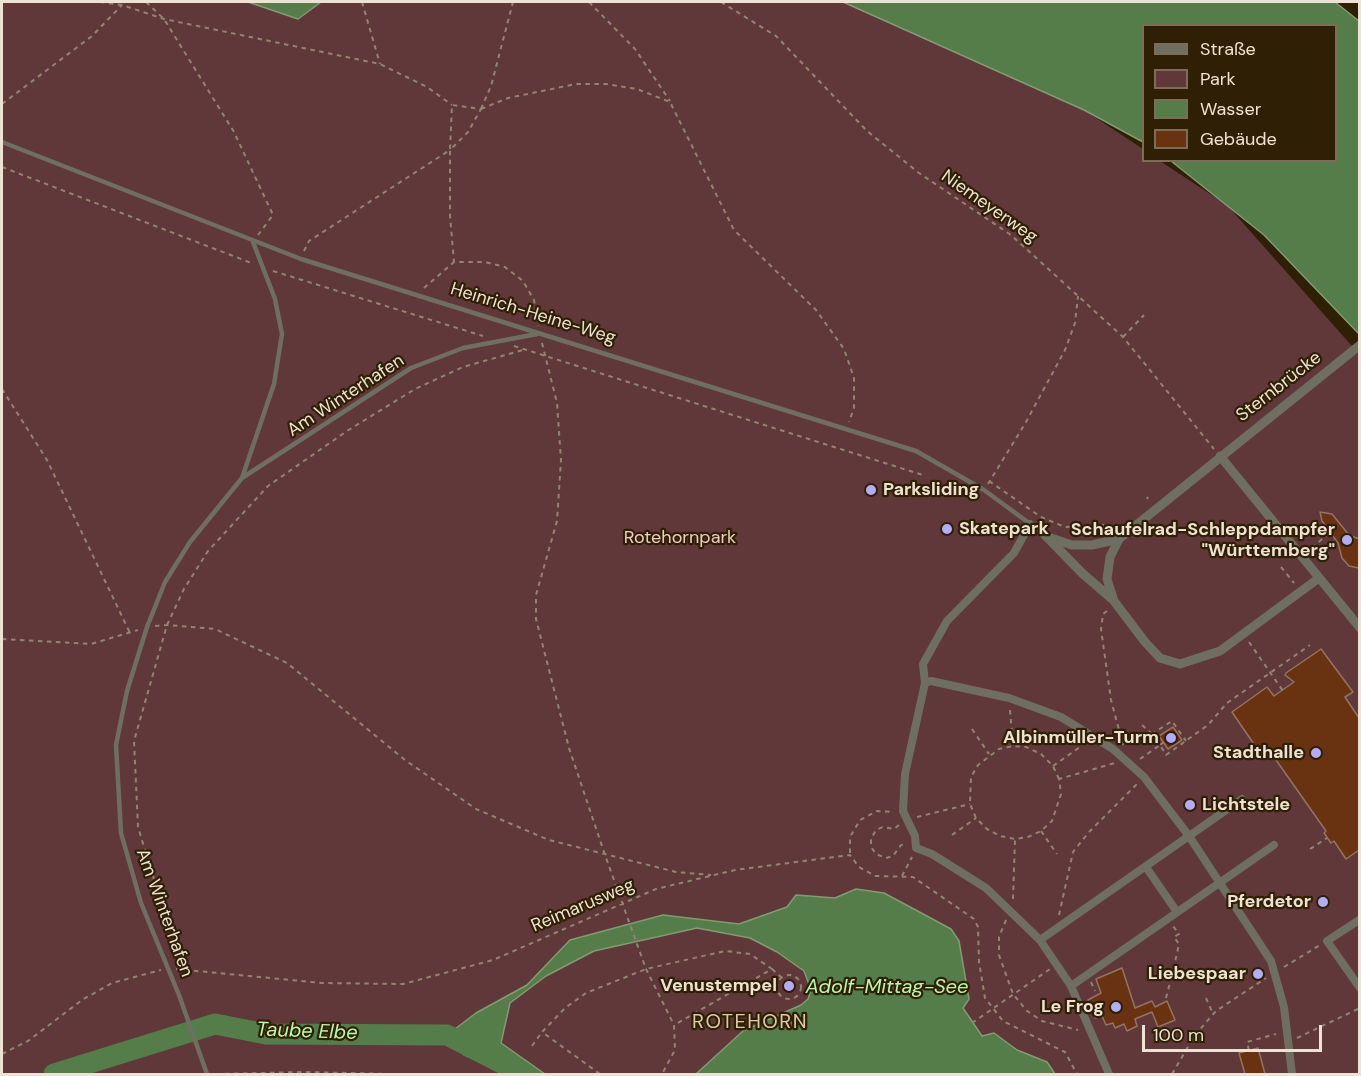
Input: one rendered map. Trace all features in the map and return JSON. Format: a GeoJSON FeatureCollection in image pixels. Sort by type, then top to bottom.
{"type":"FeatureCollection","features":[{"type":"Feature","properties":{"kind":"street","name":"Sternbrücke"},"geometry":{"type":"LineString","coordinates":[[1119,538],[1359,345]]}},
{"type":"Feature","properties":{"kind":"street"},"geometry":{"type":"LineString","coordinates":[[1220,456],[1359,628]]}},
{"type":"Feature","properties":{"kind":"street"},"geometry":{"type":"LineString","coordinates":[[1030,524],[1014,553],[947,621],[922,664],[925,683],[905,774],[903,797],[905,819],[913,830],[916,848],[932,854],[976,881],[1040,940],[1071,986],[1109,1074]]}},
{"type":"Feature","properties":{"kind":"street","name":"Heinrich-Heine-Weg"},"geometry":{"type":"LineString","coordinates":[[1044,534],[1056,542],[1072,545],[1092,545],[1119,538]]}},
{"type":"Feature","properties":{"kind":"street","name":"Heinrich-Heine-Weg"},"geometry":{"type":"LineString","coordinates":[[1044,534],[1082,573],[1114,601]]}},
{"type":"Feature","properties":{"kind":"street"},"geometry":{"type":"LineString","coordinates":[[1119,538],[1108,565],[1107,579],[1114,601],[1144,642],[1156,655],[1170,662],[1180,664],[1213,655],[1244,635],[1319,579]]}},
{"type":"Feature","properties":{"kind":"street"},"geometry":{"type":"LineString","coordinates":[[925,683],[931,681],[1009,698],[1078,726],[1129,762],[1144,777],[1221,882],[1265,949],[1276,972],[1290,1041],[1292,1074]]}},
{"type":"Feature","properties":{"kind":"street"},"geometry":{"type":"LineString","coordinates":[[1040,940],[1242,799]]}},
{"type":"Feature","properties":{"kind":"street"},"geometry":{"type":"LineString","coordinates":[[1071,986],[1274,846]]}},
{"type":"Feature","properties":{"kind":"street"},"geometry":{"type":"LineString","coordinates":[[1146,867],[1177,912]]}},
{"type":"Feature","properties":{"kind":"street"},"geometry":{"type":"LineString","coordinates":[[1359,920],[1327,941],[1359,988]]}},
{"type":"Feature","properties":{"kind":"lane","name":"Heinrich-Heine-Weg"},"geometry":{"type":"LineString","coordinates":[[2,142],[301,259],[916,451],[984,490],[1044,534]]}},
{"type":"Feature","properties":{"kind":"lane","name":"Am Winterhafen"},"geometry":{"type":"LineString","coordinates":[[242,478],[274,384],[282,334],[275,299],[253,242]]}},
{"type":"Feature","properties":{"kind":"lane","name":"Am Winterhafen"},"geometry":{"type":"LineString","coordinates":[[207,1074],[169,969],[141,903],[121,833],[116,745],[128,691],[147,627],[165,582],[190,542],[242,478],[411,368],[463,348],[540,333]]}},
{"type":"Feature","properties":{"kind":"path"},"geometry":{"type":"LineString","coordinates":[[100,2],[122,5],[164,20],[380,64],[427,87],[452,105],[481,109],[508,98],[576,84],[606,84],[637,89],[670,102]]}},
{"type":"Feature","properties":{"kind":"path"},"geometry":{"type":"LineString","coordinates":[[146,2],[164,20],[234,132],[273,215],[253,242]]}},
{"type":"Feature","properties":{"kind":"path"},"geometry":{"type":"LineString","coordinates":[[362,2],[380,64]]}},
{"type":"Feature","properties":{"kind":"path"},"geometry":{"type":"LineString","coordinates":[[301,259],[309,240],[450,150],[468,132],[491,86],[513,2]]}},
{"type":"Feature","properties":{"kind":"path"},"geometry":{"type":"LineString","coordinates":[[589,2],[635,49],[670,102],[734,230],[816,310],[844,349],[854,378],[854,408],[847,428]]}},
{"type":"Feature","properties":{"kind":"path","name":"Niemeyerweg"},"geometry":{"type":"LineString","coordinates":[[721,2],[776,36],[867,131],[919,173],[1011,235],[1123,338],[1220,456]]}},
{"type":"Feature","properties":{"kind":"path"},"geometry":{"type":"LineString","coordinates":[[2,104],[92,36],[122,5]]}},
{"type":"Feature","properties":{"kind":"path"},"geometry":{"type":"LineString","coordinates":[[452,105],[450,216],[454,262]]}},
{"type":"Feature","properties":{"kind":"path","name":"Heinrich-Heine-Weg"},"geometry":{"type":"LineString","coordinates":[[2,167],[264,268],[926,476]]}},
{"type":"Feature","properties":{"kind":"path"},"geometry":{"type":"LineString","coordinates":[[419,295],[424,287],[454,262],[485,262],[505,267],[523,281],[534,300],[545,358],[557,403],[561,460],[557,521],[536,595],[536,619],[569,748],[605,855],[646,969],[675,1025],[675,1050],[662,1074]]}},
{"type":"Feature","properties":{"kind":"path"},"geometry":{"type":"LineString","coordinates":[[1078,296],[1075,322],[1065,350],[1026,422],[989,481],[1041,517],[1065,527],[1104,525]]}},
{"type":"Feature","properties":{"kind":"path"},"geometry":{"type":"LineString","coordinates":[[1123,338],[1144,315]]}},
{"type":"Feature","properties":{"kind":"path"},"geometry":{"type":"LineString","coordinates":[[190,971],[160,899],[138,827],[134,741],[167,625],[208,551],[268,486],[347,431],[415,388],[463,367],[524,350]]}},
{"type":"Feature","properties":{"kind":"path"},"geometry":{"type":"LineString","coordinates":[[2,389],[47,460],[130,633]]}},
{"type":"Feature","properties":{"kind":"path"},"geometry":{"type":"LineString","coordinates":[[1312,548],[1329,533]]}},
{"type":"Feature","properties":{"kind":"path"},"geometry":{"type":"LineString","coordinates":[[1281,567],[1301,592]]}},
{"type":"Feature","properties":{"kind":"path"},"geometry":{"type":"LineString","coordinates":[[1104,614],[1101,629],[1111,700],[1129,762]]}},
{"type":"Feature","properties":{"kind":"path"},"geometry":{"type":"LineString","coordinates":[[2,639],[91,644],[147,627],[167,625],[215,630],[287,663],[405,760],[476,808],[549,840],[676,872],[713,875]]}},
{"type":"Feature","properties":{"kind":"path"},"geometry":{"type":"LineString","coordinates":[[1244,635],[1283,691]]}},
{"type":"Feature","properties":{"kind":"path"},"geometry":{"type":"LineString","coordinates":[[1142,725],[1166,755],[1208,725],[1227,703],[1310,645]]}},
{"type":"Feature","properties":{"kind":"path"},"geometry":{"type":"LineString","coordinates":[[1009,698],[1012,746]]}},
{"type":"Feature","properties":{"kind":"path"},"geometry":{"type":"LineString","coordinates":[[1152,735],[1172,721],[1186,741]]}},
{"type":"Feature","properties":{"kind":"path"},"geometry":{"type":"LineString","coordinates":[[972,729],[989,754]]}},
{"type":"Feature","properties":{"kind":"path"},"geometry":{"type":"LineString","coordinates":[[1059,779],[1129,762],[1164,742]]}},
{"type":"Feature","properties":{"kind":"path"},"geometry":{"type":"LineString","coordinates":[[1012,746],[1026,747],[1041,754],[1053,766],[1059,779],[1061,794],[1052,821],[1041,831],[1014,839],[1000,836],[987,829],[976,818],[970,804],[971,777],[989,754],[1012,746]]}},
{"type":"Feature","properties":{"kind":"path"},"geometry":{"type":"LineString","coordinates":[[1053,766],[1080,747]]}},
{"type":"Feature","properties":{"kind":"path"},"geometry":{"type":"LineString","coordinates":[[1055,930],[1073,852],[1089,832],[1144,777]]}},
{"type":"Feature","properties":{"kind":"path"},"geometry":{"type":"LineString","coordinates":[[970,804],[905,819],[885,810],[867,815],[856,824],[850,837],[850,855],[859,867],[871,874],[886,878],[902,876],[915,879],[976,922],[985,998],[1003,1021],[1065,1052],[1077,1074]]}},
{"type":"Feature","properties":{"kind":"path"},"geometry":{"type":"LineString","coordinates":[[952,835],[976,818]]}},
{"type":"Feature","properties":{"kind":"path"},"geometry":{"type":"LineString","coordinates":[[894,829],[883,827],[874,832],[871,839],[872,850],[886,858],[896,854],[901,845]]}},
{"type":"Feature","properties":{"kind":"path"},"geometry":{"type":"LineString","coordinates":[[1041,831],[1057,854]]}},
{"type":"Feature","properties":{"kind":"path"},"geometry":{"type":"LineString","coordinates":[[1310,849],[1327,838]]}},
{"type":"Feature","properties":{"kind":"path"},"geometry":{"type":"LineString","coordinates":[[1014,839],[1012,912],[1002,927],[998,948],[1001,968],[1013,994],[1027,1011],[1042,1021],[1061,1028],[1090,1030]]}},
{"type":"Feature","properties":{"kind":"path","name":"Reimarusweg"},"geometry":{"type":"LineString","coordinates":[[2,1054],[28,1041],[82,1000],[112,983],[169,969],[322,983],[404,984],[493,960],[623,902],[656,890],[735,870],[850,855]]}},
{"type":"Feature","properties":{"kind":"path"},"geometry":{"type":"LineString","coordinates":[[902,876],[908,865]]}},
{"type":"Feature","properties":{"kind":"path"},"geometry":{"type":"LineString","coordinates":[[1166,998],[1171,979],[1182,971],[1175,962],[1179,944],[1174,937],[1179,934],[1168,919]]}},
{"type":"Feature","properties":{"kind":"path"},"geometry":{"type":"LineString","coordinates":[[1172,1074],[1195,1035],[1213,1014],[1237,994],[1327,941]]}},
{"type":"Feature","properties":{"kind":"path"},"geometry":{"type":"LineString","coordinates":[[532,1047],[542,1032],[566,1008],[586,993],[646,969],[716,953],[737,951],[760,958],[782,977],[793,975],[800,980],[800,991],[794,998],[786,998],[778,993],[778,982],[782,977]]}},
{"type":"Feature","properties":{"kind":"path"},"geometry":{"type":"LineString","coordinates":[[973,1023],[1057,964]]}},
{"type":"Feature","properties":{"kind":"path"},"geometry":{"type":"LineString","coordinates":[[675,1025],[772,969]]}},
{"type":"Feature","properties":{"kind":"path"},"geometry":{"type":"LineString","coordinates":[[1206,998],[1213,1014]]}},
{"type":"Feature","properties":{"kind":"path"},"geometry":{"type":"LineString","coordinates":[[1290,1041],[1359,1008]]}},
{"type":"Feature","properties":{"kind":"path"},"geometry":{"type":"LineString","coordinates":[[1249,1050],[1247,1042],[1288,1031]]}},
{"type":"Feature","properties":{"kind":"path"},"geometry":{"type":"LineString","coordinates":[[542,1032],[600,1074]]}},
{"type":"Feature","properties":{"kind":"path"},"geometry":{"type":"LineString","coordinates":[[216,1074],[304,1072],[392,1074]]}},
{"type":"Feature","properties":{"kind":"green space","name":"Rotehornpark"},"geometry":{"type":"Polygon","coordinates":[[[2,2],[843,2],[1084,110],[1142,148],[1142,162],[1162,162],[1227,205],[1359,354],[1359,1074],[2,1074],[2,2]]]}},
{"type":"Feature","properties":{"kind":"water"},"geometry":{"type":"Polygon","coordinates":[[[248,2],[321,2],[298,19],[248,2]]]}},
{"type":"Feature","properties":{"kind":"water"},"geometry":{"type":"Polygon","coordinates":[[[843,2],[1335,2],[1359,21],[1359,334],[1264,235],[1172,162],[1337,162],[1337,24],[1142,24],[1142,141],[1084,110],[843,2]]]}},
{"type":"Feature","properties":{"kind":"water","name":"Adolf-Mittag-See"},"geometry":{"type":"Polygon","coordinates":[[[856,889],[884,893],[951,929],[959,941],[969,999],[963,1008],[982,1036],[994,1033],[1017,1050],[1047,1062],[1055,1074],[696,1074],[743,1031],[801,1005],[808,999],[811,990],[804,971],[777,952],[750,938],[697,928],[594,951],[546,976],[510,1003],[501,1043],[545,1074],[511,1074],[464,1055],[447,1035],[476,1013],[527,985],[570,940],[663,915],[739,924],[787,907],[796,895],[835,898],[856,889]]]}},
{"type":"Feature","properties":{"kind":"building","name":"Schaufelrad-Schleppdampfer \"Württemberg\""},"geometry":{"type":"Polygon","coordinates":[[[1320,512],[1332,514],[1349,535],[1359,539],[1359,568],[1349,566],[1342,558],[1338,543],[1322,521],[1320,512]]]}},
{"type":"Feature","properties":{"kind":"building","name":"Stadthalle"},"geometry":{"type":"Polygon","coordinates":[[[1321,649],[1353,692],[1345,697],[1359,718],[1359,850],[1346,859],[1334,841],[1331,843],[1324,833],[1326,831],[1269,750],[1262,756],[1232,712],[1267,687],[1274,696],[1294,682],[1285,675],[1286,673],[1321,649]]]}},
{"type":"Feature","properties":{"kind":"building","name":"Albinmüller-Turm"},"geometry":{"type":"Polygon","coordinates":[[[1173,727],[1182,740],[1168,749],[1159,736],[1173,727]]]}},
{"type":"Feature","properties":{"kind":"building"},"geometry":{"type":"Polygon","coordinates":[[[1122,968],[1135,1008],[1152,1001],[1155,1007],[1167,1001],[1175,1020],[1158,1027],[1152,1012],[1135,1019],[1137,1026],[1127,1031],[1124,1024],[1115,1028],[1113,1023],[1106,1025],[1102,1016],[1095,1018],[1088,1000],[1101,993],[1096,979],[1122,968]]]}},
{"type":"Feature","properties":{"kind":"building"},"geometry":{"type":"Polygon","coordinates":[[[1258,1048],[1265,1074],[1245,1074],[1239,1053],[1258,1048]]]}},
{"type":"Feature","properties":{"kind":"waterway","name":"Taube Elbe"},"geometry":{"type":"LineString","coordinates":[[54,1074],[215,1024],[266,1034],[447,1035],[523,1074]]}},
{"type":"Feature","properties":{"kind":"place","name":"Parksliding"},"geometry":{"type":"Point","coordinates":[871,490]}},
{"type":"Feature","properties":{"kind":"place","name":"Skatepark"},"geometry":{"type":"Point","coordinates":[947,529]}},
{"type":"Feature","properties":{"kind":"place","name":"Schaufelrad-Schleppdampfer \"Württemberg\""},"geometry":{"type":"Point","coordinates":[1347,540]}},
{"type":"Feature","properties":{"kind":"place","name":"Albinmüller-Turm"},"geometry":{"type":"Point","coordinates":[1171,738]}},
{"type":"Feature","properties":{"kind":"place","name":"Stadthalle"},"geometry":{"type":"Point","coordinates":[1316,753]}},
{"type":"Feature","properties":{"kind":"place","name":"Lichtstele"},"geometry":{"type":"Point","coordinates":[1190,805]}},
{"type":"Feature","properties":{"kind":"place","name":"Pferdetor"},"geometry":{"type":"Point","coordinates":[1323,902]}},
{"type":"Feature","properties":{"kind":"place","name":"Liebespaar"},"geometry":{"type":"Point","coordinates":[1258,974]}},
{"type":"Feature","properties":{"kind":"place","name":"Venustempel"},"geometry":{"type":"Point","coordinates":[789,986]}},
{"type":"Feature","properties":{"kind":"place","name":"Le Frog"},"geometry":{"type":"Point","coordinates":[1116,1007]}},
{"type":"Feature","properties":{"kind":"district","name":"ROTEHORN"},"geometry":{"type":"Point","coordinates":[750,1023]}}]}
